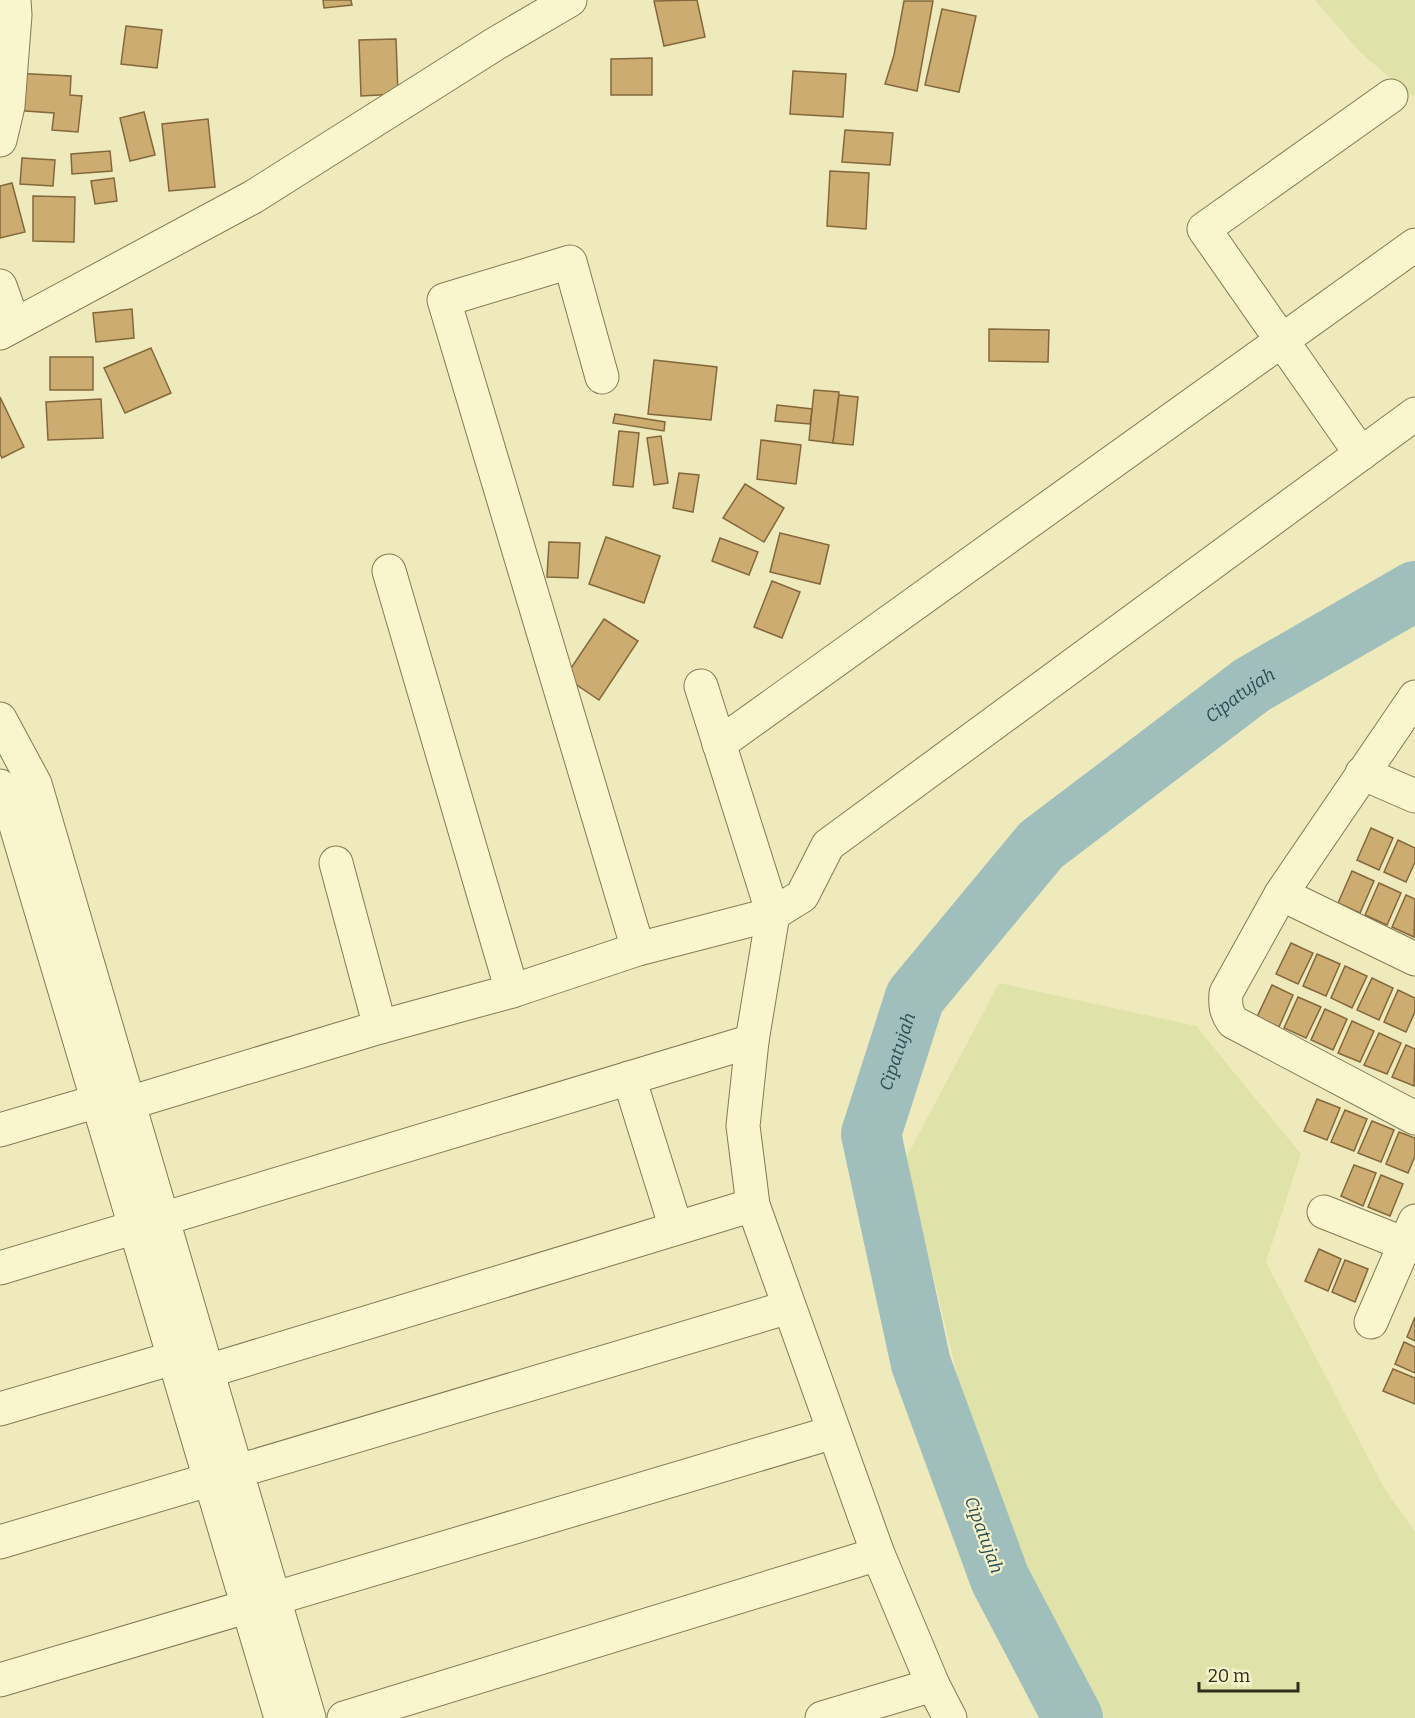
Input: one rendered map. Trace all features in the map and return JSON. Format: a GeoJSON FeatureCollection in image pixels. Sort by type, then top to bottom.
{"type":"FeatureCollection","features":[{"type":"Feature","properties":{"kind":"street"},"geometry":{"type":"LineString","coordinates":[[0,140],[8,106],[15,0]]}},
{"type":"Feature","properties":{"kind":"street"},"geometry":{"type":"LineString","coordinates":[[0,286],[7,329],[253,197],[495,44],[570,0]]}},
{"type":"Feature","properties":{"kind":"street"},"geometry":{"type":"LineString","coordinates":[[1361,454],[1204,229],[1391,96]]}},
{"type":"Feature","properties":{"kind":"street"},"geometry":{"type":"LineString","coordinates":[[719,744],[1415,245]]}},
{"type":"Feature","properties":{"kind":"street"},"geometry":{"type":"LineString","coordinates":[[602,376],[570,262],[444,300],[638,949]]}},
{"type":"Feature","properties":{"kind":"street"},"geometry":{"type":"LineString","coordinates":[[0,1130],[113,1102],[512,991],[638,949],[773,914],[802,896],[828,845],[1415,414]]}},
{"type":"Feature","properties":{"kind":"street"},"geometry":{"type":"LineString","coordinates":[[389,570],[512,991]]}},
{"type":"Feature","properties":{"kind":"street"},"geometry":{"type":"LineString","coordinates":[[701,686],[773,914],[752,1041],[743,1126],[753,1205],[878,1554],[933,1685],[950,1718]]}},
{"type":"Feature","properties":{"kind":"street"},"geometry":{"type":"LineString","coordinates":[[1415,697],[1281,894],[1226,993],[1227,1013],[1233,1022],[1415,1118]]}},
{"type":"Feature","properties":{"kind":"street"},"geometry":{"type":"LineString","coordinates":[[0,719],[36,784],[113,1102]]}},
{"type":"Feature","properties":{"kind":"street"},"geometry":{"type":"LineString","coordinates":[[1362,773],[1415,796]]}},
{"type":"Feature","properties":{"kind":"street"},"geometry":{"type":"LineString","coordinates":[[0,786],[12,811],[113,1102],[149,1223],[195,1360],[224,1475],[261,1603],[281,1718]]}},
{"type":"Feature","properties":{"kind":"street"},"geometry":{"type":"LineString","coordinates":[[336,863],[380,1027]]}},
{"type":"Feature","properties":{"kind":"street"},"geometry":{"type":"LineString","coordinates":[[1281,894],[1415,959]]}},
{"type":"Feature","properties":{"kind":"street"},"geometry":{"type":"LineString","coordinates":[[0,1268],[752,1041]]}},
{"type":"Feature","properties":{"kind":"street"},"geometry":{"type":"LineString","coordinates":[[629,1078],[676,1228]]}},
{"type":"Feature","properties":{"kind":"street"},"geometry":{"type":"LineString","coordinates":[[0,1409],[195,1360],[753,1205]]}},
{"type":"Feature","properties":{"kind":"street"},"geometry":{"type":"LineString","coordinates":[[1324,1212],[1410,1233],[1371,1322]]}},
{"type":"Feature","properties":{"kind":"street"},"geometry":{"type":"LineString","coordinates":[[0,1542],[789,1307]]}},
{"type":"Feature","properties":{"kind":"street"},"geometry":{"type":"LineString","coordinates":[[0,1680],[834,1432]]}},
{"type":"Feature","properties":{"kind":"street"},"geometry":{"type":"LineString","coordinates":[[344,1718],[878,1554]]}},
{"type":"Feature","properties":{"kind":"street"},"geometry":{"type":"LineString","coordinates":[[261,1603],[309,1718]]}},
{"type":"Feature","properties":{"kind":"street"},"geometry":{"type":"LineString","coordinates":[[822,1718],[933,1685]]}},
{"type":"Feature","properties":{"kind":"green space"},"geometry":{"type":"Polygon","coordinates":[[[1315,0],[1415,0],[1415,96],[1409,94],[1361,53],[1315,0]]]}},
{"type":"Feature","properties":{"kind":"green space"},"geometry":{"type":"Polygon","coordinates":[[[999,983],[1196,1026],[1301,1154],[1266,1262],[1383,1486],[1415,1532],[1415,1718],[1100,1718],[985,1489],[905,1160],[999,983]]]}},
{"type":"Feature","properties":{"kind":"building"},"geometry":{"type":"Polygon","coordinates":[[[323,0],[351,0],[352,5],[324,8],[323,0]]]}},
{"type":"Feature","properties":{"kind":"building"},"geometry":{"type":"Polygon","coordinates":[[[697,0],[705,37],[664,46],[654,1],[697,0]]]}},
{"type":"Feature","properties":{"kind":"building"},"geometry":{"type":"Polygon","coordinates":[[[904,1],[933,1],[917,91],[885,84],[894,55],[904,1]]]}},
{"type":"Feature","properties":{"kind":"building"},"geometry":{"type":"Polygon","coordinates":[[[942,9],[976,16],[959,92],[925,85],[942,9]]]}},
{"type":"Feature","properties":{"kind":"building"},"geometry":{"type":"Polygon","coordinates":[[[126,26],[162,30],[157,68],[121,64],[126,26]]]}},
{"type":"Feature","properties":{"kind":"building"},"geometry":{"type":"Polygon","coordinates":[[[396,39],[398,94],[361,96],[359,40],[396,39]]]}},
{"type":"Feature","properties":{"kind":"building"},"geometry":{"type":"Polygon","coordinates":[[[652,58],[652,95],[611,95],[611,59],[652,58]]]}},
{"type":"Feature","properties":{"kind":"building"},"geometry":{"type":"Polygon","coordinates":[[[793,71],[846,74],[843,117],[790,114],[793,71]]]}},
{"type":"Feature","properties":{"kind":"building"},"geometry":{"type":"Polygon","coordinates":[[[14,73],[71,76],[70,95],[82,96],[78,132],[52,130],[54,113],[11,110],[14,73]]]}},
{"type":"Feature","properties":{"kind":"building"},"geometry":{"type":"Polygon","coordinates":[[[144,112],[155,155],[130,161],[120,118],[144,112]]]}},
{"type":"Feature","properties":{"kind":"building"},"geometry":{"type":"Polygon","coordinates":[[[208,119],[215,187],[169,191],[162,124],[208,119]]]}},
{"type":"Feature","properties":{"kind":"building"},"geometry":{"type":"Polygon","coordinates":[[[845,130],[893,133],[890,165],[842,162],[845,130]]]}},
{"type":"Feature","properties":{"kind":"building"},"geometry":{"type":"Polygon","coordinates":[[[110,151],[112,171],[72,174],[71,154],[110,151]]]}},
{"type":"Feature","properties":{"kind":"building"},"geometry":{"type":"Polygon","coordinates":[[[22,158],[55,160],[53,186],[20,184],[22,158]]]}},
{"type":"Feature","properties":{"kind":"building"},"geometry":{"type":"Polygon","coordinates":[[[830,171],[869,173],[866,229],[827,226],[830,171]]]}},
{"type":"Feature","properties":{"kind":"building"},"geometry":{"type":"Polygon","coordinates":[[[114,178],[117,201],[95,204],[91,181],[114,178]]]}},
{"type":"Feature","properties":{"kind":"building"},"geometry":{"type":"Polygon","coordinates":[[[12,183],[25,232],[0,238],[0,186],[12,183]]]}},
{"type":"Feature","properties":{"kind":"building"},"geometry":{"type":"Polygon","coordinates":[[[33,196],[75,197],[74,242],[33,241],[33,196]]]}},
{"type":"Feature","properties":{"kind":"building"},"geometry":{"type":"Polygon","coordinates":[[[132,309],[134,338],[96,342],[93,313],[132,309]]]}},
{"type":"Feature","properties":{"kind":"building"},"geometry":{"type":"Polygon","coordinates":[[[989,329],[1049,330],[1048,362],[989,361],[989,329]]]}},
{"type":"Feature","properties":{"kind":"building"},"geometry":{"type":"Polygon","coordinates":[[[151,348],[171,393],[125,413],[104,368],[151,348]]]}},
{"type":"Feature","properties":{"kind":"building"},"geometry":{"type":"Polygon","coordinates":[[[50,357],[93,357],[93,390],[50,390],[50,357]]]}},
{"type":"Feature","properties":{"kind":"building"},"geometry":{"type":"Polygon","coordinates":[[[654,360],[717,367],[711,420],[648,414],[654,360]]]}},
{"type":"Feature","properties":{"kind":"building"},"geometry":{"type":"Polygon","coordinates":[[[814,390],[839,392],[833,443],[809,440],[814,390]]]}},
{"type":"Feature","properties":{"kind":"building"},"geometry":{"type":"Polygon","coordinates":[[[839,395],[858,397],[853,445],[833,443],[839,395]]]}},
{"type":"Feature","properties":{"kind":"building"},"geometry":{"type":"Polygon","coordinates":[[[0,397],[24,447],[2,458],[0,454],[0,397]]]}},
{"type":"Feature","properties":{"kind":"building"},"geometry":{"type":"Polygon","coordinates":[[[101,399],[103,438],[48,440],[46,402],[101,399]]]}},
{"type":"Feature","properties":{"kind":"building"},"geometry":{"type":"Polygon","coordinates":[[[777,405],[812,409],[810,424],[775,421],[777,405]]]}},
{"type":"Feature","properties":{"kind":"building"},"geometry":{"type":"Polygon","coordinates":[[[615,414],[665,422],[664,431],[613,423],[615,414]]]}},
{"type":"Feature","properties":{"kind":"building"},"geometry":{"type":"Polygon","coordinates":[[[619,431],[639,433],[633,487],[613,485],[619,431]]]}},
{"type":"Feature","properties":{"kind":"building"},"geometry":{"type":"Polygon","coordinates":[[[661,436],[668,483],[654,485],[647,438],[661,436]]]}},
{"type":"Feature","properties":{"kind":"building"},"geometry":{"type":"Polygon","coordinates":[[[761,440],[801,445],[796,484],[757,479],[761,440]]]}},
{"type":"Feature","properties":{"kind":"building"},"geometry":{"type":"Polygon","coordinates":[[[679,473],[699,475],[693,512],[673,508],[679,473]]]}},
{"type":"Feature","properties":{"kind":"building"},"geometry":{"type":"Polygon","coordinates":[[[745,484],[784,508],[764,542],[723,518],[745,484]]]}},
{"type":"Feature","properties":{"kind":"building"},"geometry":{"type":"Polygon","coordinates":[[[780,533],[829,545],[820,584],[770,572],[780,533]]]}},
{"type":"Feature","properties":{"kind":"building"},"geometry":{"type":"Polygon","coordinates":[[[606,537],[660,556],[644,603],[589,584],[606,537]]]}},
{"type":"Feature","properties":{"kind":"building"},"geometry":{"type":"Polygon","coordinates":[[[720,538],[758,552],[749,575],[712,561],[720,538]]]}},
{"type":"Feature","properties":{"kind":"building"},"geometry":{"type":"Polygon","coordinates":[[[549,542],[580,543],[578,578],[547,577],[549,542]]]}},
{"type":"Feature","properties":{"kind":"building"},"geometry":{"type":"Polygon","coordinates":[[[772,581],[800,592],[782,638],[754,627],[772,581]]]}},
{"type":"Feature","properties":{"kind":"building"},"geometry":{"type":"Polygon","coordinates":[[[604,619],[638,641],[599,700],[565,677],[604,619]]]}},
{"type":"Feature","properties":{"kind":"building"},"geometry":{"type":"Polygon","coordinates":[[[1371,828],[1393,838],[1379,870],[1357,860],[1371,828]]]}},
{"type":"Feature","properties":{"kind":"building"},"geometry":{"type":"Polygon","coordinates":[[[1398,840],[1415,848],[1415,862],[1406,882],[1384,872],[1398,840]]]}},
{"type":"Feature","properties":{"kind":"building"},"geometry":{"type":"Polygon","coordinates":[[[1352,871],[1374,881],[1360,913],[1338,903],[1352,871]]]}},
{"type":"Feature","properties":{"kind":"building"},"geometry":{"type":"Polygon","coordinates":[[[1379,883],[1401,893],[1387,925],[1365,915],[1379,883]]]}},
{"type":"Feature","properties":{"kind":"building"},"geometry":{"type":"Polygon","coordinates":[[[1406,895],[1415,899],[1414,937],[1392,927],[1406,895]]]}},
{"type":"Feature","properties":{"kind":"building"},"geometry":{"type":"Polygon","coordinates":[[[1291,943],[1313,953],[1298,984],[1276,974],[1291,943]]]}},
{"type":"Feature","properties":{"kind":"building"},"geometry":{"type":"Polygon","coordinates":[[[1317,954],[1340,964],[1326,996],[1303,986],[1317,954]]]}},
{"type":"Feature","properties":{"kind":"building"},"geometry":{"type":"Polygon","coordinates":[[[1345,966],[1367,976],[1352,1008],[1331,998],[1345,966]]]}},
{"type":"Feature","properties":{"kind":"building"},"geometry":{"type":"Polygon","coordinates":[[[1372,978],[1393,988],[1379,1020],[1357,1010],[1372,978]]]}},
{"type":"Feature","properties":{"kind":"building"},"geometry":{"type":"Polygon","coordinates":[[[1272,985],[1293,995],[1279,1027],[1257,1017],[1272,985]]]}},
{"type":"Feature","properties":{"kind":"building"},"geometry":{"type":"Polygon","coordinates":[[[1398,990],[1415,998],[1415,1012],[1406,1032],[1384,1022],[1398,990]]]}},
{"type":"Feature","properties":{"kind":"building"},"geometry":{"type":"Polygon","coordinates":[[[1298,997],[1321,1007],[1306,1038],[1284,1028],[1298,997]]]}},
{"type":"Feature","properties":{"kind":"building"},"geometry":{"type":"Polygon","coordinates":[[[1325,1009],[1347,1019],[1333,1050],[1311,1040],[1325,1009]]]}},
{"type":"Feature","properties":{"kind":"building"},"geometry":{"type":"Polygon","coordinates":[[[1352,1021],[1374,1031],[1360,1062],[1338,1053],[1352,1021]]]}},
{"type":"Feature","properties":{"kind":"building"},"geometry":{"type":"Polygon","coordinates":[[[1379,1033],[1401,1043],[1387,1074],[1364,1065],[1379,1033]]]}},
{"type":"Feature","properties":{"kind":"building"},"geometry":{"type":"Polygon","coordinates":[[[1406,1045],[1415,1049],[1414,1086],[1392,1077],[1406,1045]]]}},
{"type":"Feature","properties":{"kind":"building"},"geometry":{"type":"Polygon","coordinates":[[[1317,1099],[1340,1108],[1327,1140],[1304,1131],[1317,1099]]]}},
{"type":"Feature","properties":{"kind":"building"},"geometry":{"type":"Polygon","coordinates":[[[1345,1110],[1367,1119],[1354,1151],[1331,1142],[1345,1110]]]}},
{"type":"Feature","properties":{"kind":"building"},"geometry":{"type":"Polygon","coordinates":[[[1372,1121],[1394,1130],[1381,1162],[1358,1153],[1372,1121]]]}},
{"type":"Feature","properties":{"kind":"building"},"geometry":{"type":"Polygon","coordinates":[[[1399,1132],[1415,1138],[1415,1156],[1408,1173],[1386,1164],[1399,1132]]]}},
{"type":"Feature","properties":{"kind":"building"},"geometry":{"type":"Polygon","coordinates":[[[1354,1165],[1376,1173],[1363,1206],[1341,1196],[1354,1165]]]}},
{"type":"Feature","properties":{"kind":"building"},"geometry":{"type":"Polygon","coordinates":[[[1381,1175],[1403,1184],[1390,1216],[1368,1207],[1381,1175]]]}},
{"type":"Feature","properties":{"kind":"building"},"geometry":{"type":"Polygon","coordinates":[[[1319,1249],[1341,1259],[1328,1291],[1305,1281],[1319,1249]]]}},
{"type":"Feature","properties":{"kind":"building"},"geometry":{"type":"Polygon","coordinates":[[[1345,1260],[1368,1269],[1355,1302],[1332,1292],[1345,1260]]]}},
{"type":"Feature","properties":{"kind":"building"},"geometry":{"type":"Polygon","coordinates":[[[1415,1317],[1415,1341],[1407,1337],[1415,1317]]]}},
{"type":"Feature","properties":{"kind":"building"},"geometry":{"type":"Polygon","coordinates":[[[1404,1342],[1415,1347],[1415,1373],[1395,1364],[1404,1342]]]}},
{"type":"Feature","properties":{"kind":"building"},"geometry":{"type":"Polygon","coordinates":[[[1393,1369],[1415,1378],[1415,1404],[1383,1391],[1393,1369]]]}},
{"type":"Feature","properties":{"kind":"waterway","name":"Cipatujah"},"geometry":{"type":"LineString","coordinates":[[1073,1718],[1000,1579],[921,1364],[871,1134],[915,997],[1041,845],[1252,685],[1415,591]]}}]}
